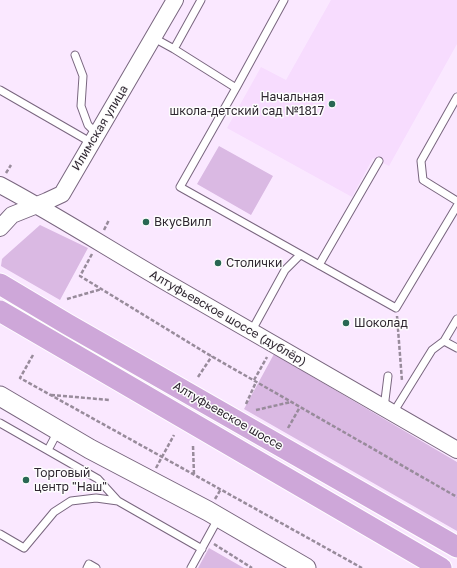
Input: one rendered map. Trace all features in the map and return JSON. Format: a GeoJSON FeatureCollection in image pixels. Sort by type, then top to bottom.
{"type":"FeatureCollection","features":[{"type":"Feature","properties":{"kind":"main road","name":"Алтуфьевское шоссе"},"geometry":{"type":"LineString","coordinates":[[0,284],[67,324],[457,547]]}},
{"type":"Feature","properties":{"kind":"main road","name":"Алтуфьевское шоссе"},"geometry":{"type":"LineString","coordinates":[[0,311],[441,568]]}},
{"type":"Feature","properties":{"kind":"main road"},"geometry":{"type":"LineString","coordinates":[[0,396],[149,480],[219,517],[306,568]]}},
{"type":"Feature","properties":{"kind":"street","name":"Илимская улица"},"geometry":{"type":"LineString","coordinates":[[62,194],[175,0]]}},
{"type":"Feature","properties":{"kind":"street","name":"Алтуфьевское шоссе (дублёр)"},"geometry":{"type":"LineString","coordinates":[[2,180],[36,204],[251,332],[457,450]]}},
{"type":"Feature","properties":{"kind":"street"},"geometry":{"type":"LineString","coordinates":[[0,228],[12,215],[62,194]]}},
{"type":"Feature","properties":{"kind":"street"},"geometry":{"type":"LineString","coordinates":[[62,194],[59,207],[64,221]]}},
{"type":"Feature","properties":{"kind":"lane"},"geometry":{"type":"LineString","coordinates":[[174,49],[201,0]]}},
{"type":"Feature","properties":{"kind":"lane"},"geometry":{"type":"LineString","coordinates":[[284,0],[180,187],[396,308],[457,206]]}},
{"type":"Feature","properties":{"kind":"lane"},"geometry":{"type":"LineString","coordinates":[[154,38],[236,88]]}},
{"type":"Feature","properties":{"kind":"lane"},"geometry":{"type":"LineString","coordinates":[[74,55],[83,76],[81,106],[94,139]]}},
{"type":"Feature","properties":{"kind":"lane"},"geometry":{"type":"LineString","coordinates":[[0,90],[94,139]]}},
{"type":"Feature","properties":{"kind":"lane"},"geometry":{"type":"LineString","coordinates":[[457,97],[421,161],[424,180],[457,201]]}},
{"type":"Feature","properties":{"kind":"lane"},"geometry":{"type":"LineString","coordinates":[[319,265],[379,161]]}},
{"type":"Feature","properties":{"kind":"lane"},"geometry":{"type":"LineString","coordinates":[[251,332],[285,270],[300,255]]}},
{"type":"Feature","properties":{"kind":"lane"},"geometry":{"type":"LineString","coordinates":[[389,411],[403,396],[432,350],[444,341],[457,319]]}},
{"type":"Feature","properties":{"kind":"lane"},"geometry":{"type":"LineString","coordinates":[[444,341],[457,348]]}},
{"type":"Feature","properties":{"kind":"lane"},"geometry":{"type":"LineString","coordinates":[[388,376],[389,411]]}},
{"type":"Feature","properties":{"kind":"lane"},"geometry":{"type":"LineString","coordinates":[[0,423],[98,479],[118,501],[202,549]]}},
{"type":"Feature","properties":{"kind":"lane"},"geometry":{"type":"LineString","coordinates":[[48,450],[59,430]]}},
{"type":"Feature","properties":{"kind":"lane"},"geometry":{"type":"LineString","coordinates":[[0,534],[24,548],[54,512],[71,501],[96,498],[118,501]]}},
{"type":"Feature","properties":{"kind":"lane"},"geometry":{"type":"LineString","coordinates":[[191,568],[219,517]]}},
{"type":"Feature","properties":{"kind":"lane"},"geometry":{"type":"LineString","coordinates":[[87,568],[89,564],[96,568]]}},
{"type":"Feature","properties":{"kind":"path"},"geometry":{"type":"LineString","coordinates":[[2,180],[11,165]]}},
{"type":"Feature","properties":{"kind":"path"},"geometry":{"type":"LineString","coordinates":[[103,233],[109,220]]}},
{"type":"Feature","properties":{"kind":"path"},"geometry":{"type":"LineString","coordinates":[[92,254],[80,276],[212,356],[457,497]]}},
{"type":"Feature","properties":{"kind":"path"},"geometry":{"type":"LineString","coordinates":[[67,300],[102,289]]}},
{"type":"Feature","properties":{"kind":"path"},"geometry":{"type":"LineString","coordinates":[[396,308],[403,396]]}},
{"type":"Feature","properties":{"kind":"path"},"geometry":{"type":"LineString","coordinates":[[33,355],[20,378],[362,568]]}},
{"type":"Feature","properties":{"kind":"path"},"geometry":{"type":"LineString","coordinates":[[198,377],[212,356]]}},
{"type":"Feature","properties":{"kind":"path"},"geometry":{"type":"LineString","coordinates":[[246,404],[255,381],[268,356]]}},
{"type":"Feature","properties":{"kind":"path"},"geometry":{"type":"LineString","coordinates":[[51,395],[110,400]]}},
{"type":"Feature","properties":{"kind":"path"},"geometry":{"type":"LineString","coordinates":[[256,410],[291,402]]}},
{"type":"Feature","properties":{"kind":"path"},"geometry":{"type":"LineString","coordinates":[[288,428],[300,407]]}},
{"type":"Feature","properties":{"kind":"path"},"geometry":{"type":"LineString","coordinates":[[149,480],[174,435]]}},
{"type":"Feature","properties":{"kind":"path"},"geometry":{"type":"LineString","coordinates":[[193,446],[194,475]]}},
{"type":"Feature","properties":{"kind":"path"},"geometry":{"type":"LineString","coordinates":[[207,540],[252,568]]}},
{"type":"Feature","properties":{"kind":"shaded area","name":"Начальная школа-детский сад №1817"},"geometry":{"type":"Polygon","coordinates":[[[331,0],[457,0],[457,44],[389,166],[373,158],[352,197],[227,128],[261,67],[286,80],[331,0]]]}},
{"type":"Feature","properties":{"kind":"shaded area"},"geometry":{"type":"Polygon","coordinates":[[[219,146],[273,176],[251,215],[197,184],[219,146]]]}},
{"type":"Feature","properties":{"kind":"shaded area"},"geometry":{"type":"Polygon","coordinates":[[[40,225],[88,248],[60,300],[1,266],[2,259],[40,225]]]}},
{"type":"Feature","properties":{"kind":"shaded area"},"geometry":{"type":"Polygon","coordinates":[[[274,354],[457,462],[457,531],[244,409],[274,354]]]}},
{"type":"Feature","properties":{"kind":"shaded area"},"geometry":{"type":"Polygon","coordinates":[[[209,548],[244,568],[198,568],[209,548]]]}},
{"type":"Feature","properties":{"kind":"place","name":"Начальная школа-детский сад №1817"},"geometry":{"type":"Point","coordinates":[332,104]}},
{"type":"Feature","properties":{"kind":"place","name":"ВкусВилл"},"geometry":{"type":"Point","coordinates":[146,222]}},
{"type":"Feature","properties":{"kind":"place","name":"Столички"},"geometry":{"type":"Point","coordinates":[218,263]}},
{"type":"Feature","properties":{"kind":"place","name":"Шоколад"},"geometry":{"type":"Point","coordinates":[346,323]}},
{"type":"Feature","properties":{"kind":"place","name":"Торговый центр \"Наш\""},"geometry":{"type":"Point","coordinates":[26,480]}}]}
